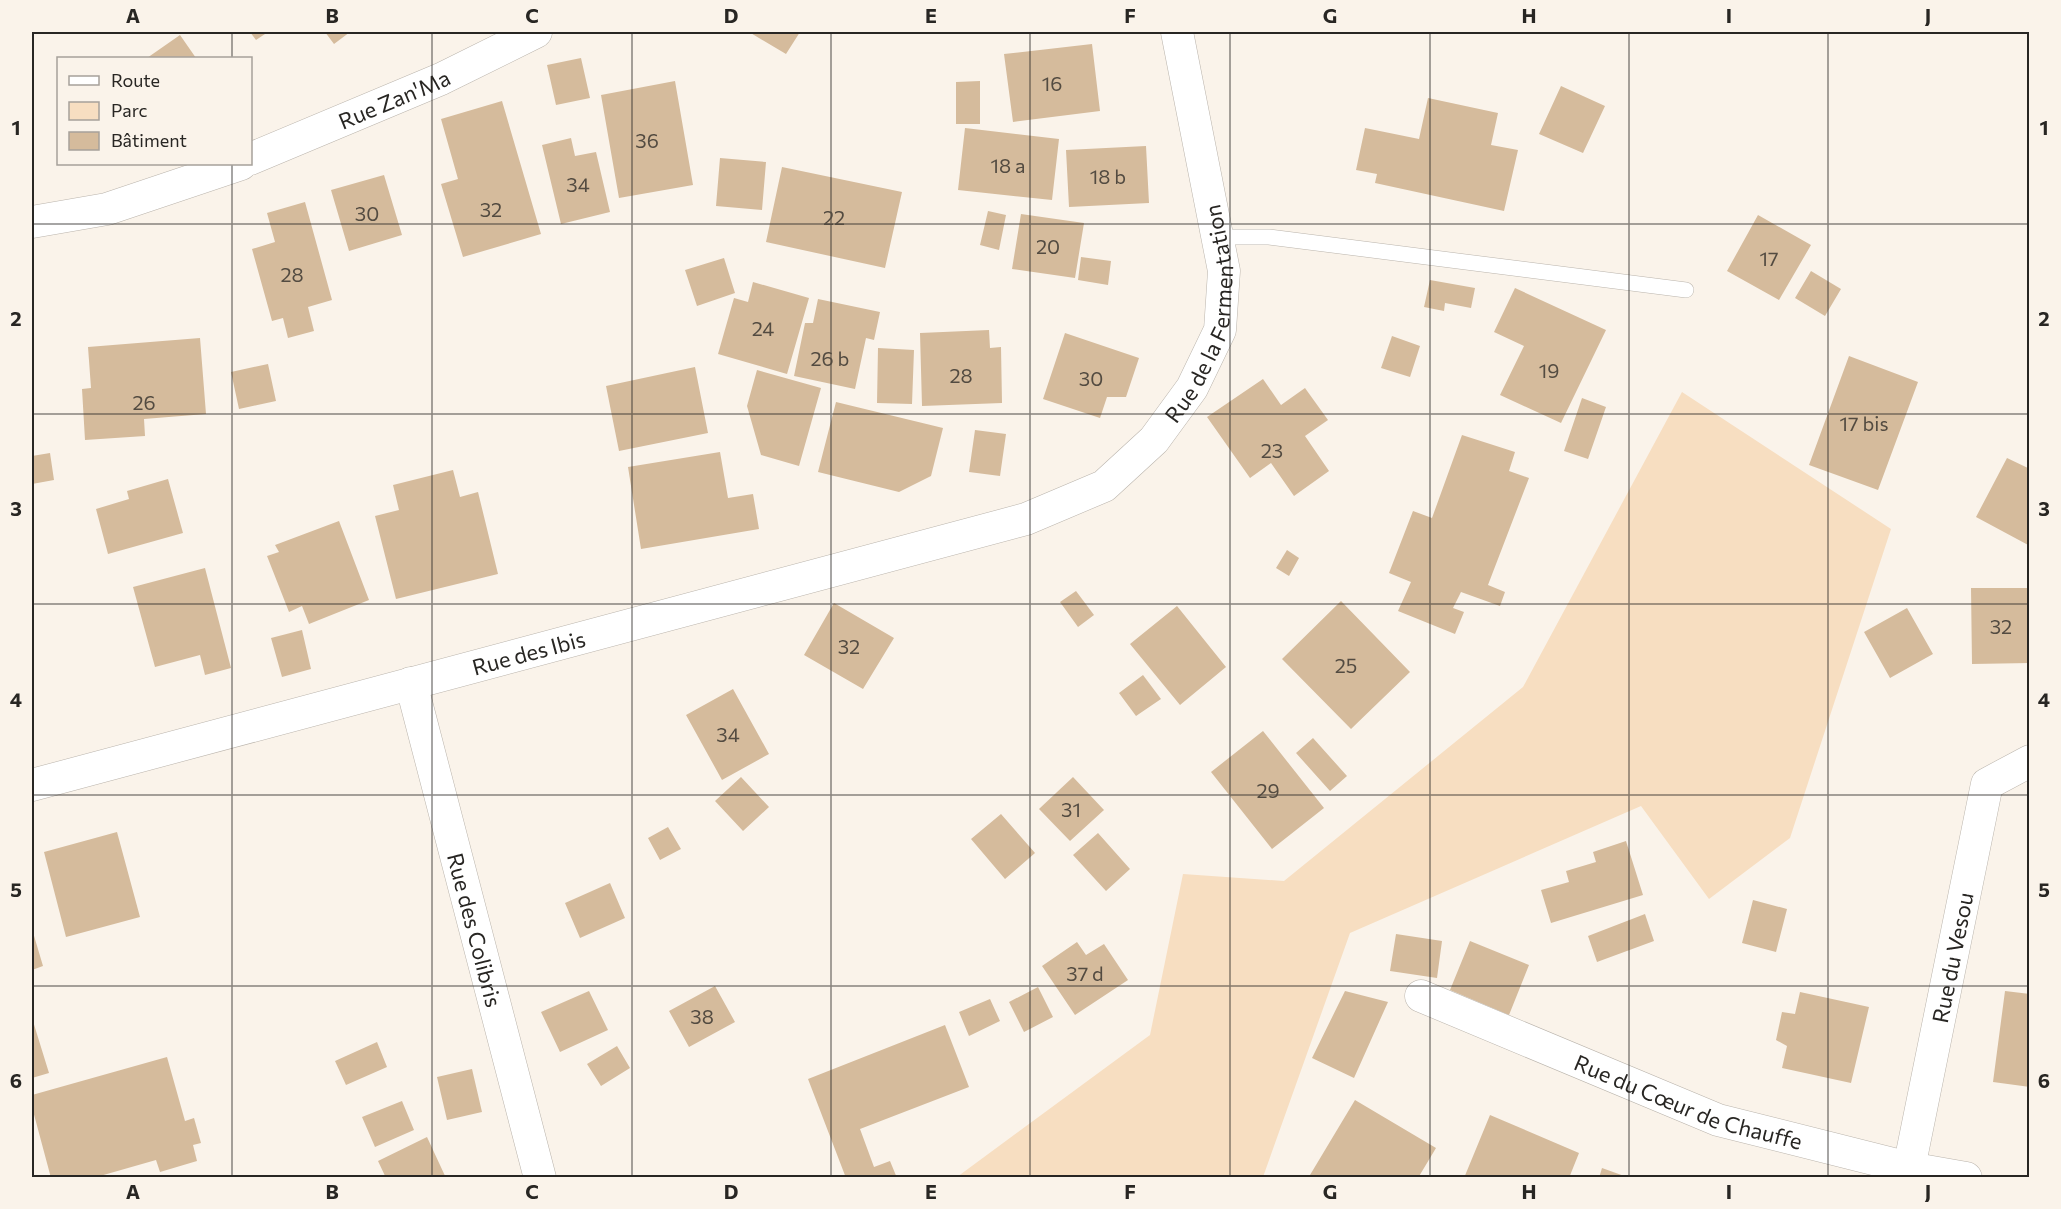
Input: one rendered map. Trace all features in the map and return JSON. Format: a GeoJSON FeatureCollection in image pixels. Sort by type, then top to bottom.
{"type":"FeatureCollection","features":[{"type":"Feature","properties":{"kind":"street","name":"Rue Zan'Ma"},"geometry":{"type":"LineString","coordinates":[[252,158],[441,79],[536,32]]}},
{"type":"Feature","properties":{"kind":"street","name":"Rue de la Fermentation"},"geometry":{"type":"LineString","coordinates":[[1026,519],[1104,486],[1154,440],[1192,388],[1220,330],[1224,271],[1177,32]]}},
{"type":"Feature","properties":{"kind":"street"},"geometry":{"type":"LineString","coordinates":[[32,222],[107,209],[238,165]]}},
{"type":"Feature","properties":{"kind":"street","name":"Rue des Ibis"},"geometry":{"type":"LineString","coordinates":[[32,785],[1026,519]]}},
{"type":"Feature","properties":{"kind":"street","name":"Rue des Colibris"},"geometry":{"type":"LineString","coordinates":[[411,683],[529,1171]]}},
{"type":"Feature","properties":{"kind":"street","name":"Rue du Vesou"},"geometry":{"type":"LineString","coordinates":[[1908,1173],[1987,784],[2030,761]]}},
{"type":"Feature","properties":{"kind":"street","name":"Rue du Cœur de Chauffe"},"geometry":{"type":"LineString","coordinates":[[1421,996],[1718,1120],[1908,1173],[1966,1178]]}},
{"type":"Feature","properties":{"kind":"lane"},"geometry":{"type":"LineString","coordinates":[[1218,237],[1269,237],[1686,290]]}},
{"type":"Feature","properties":{"kind":"green space"},"geometry":{"type":"Polygon","coordinates":[[[1682,392],[1891,529],[1790,838],[1709,899],[1641,806],[1350,933],[1263,1177],[957,1177],[1150,1035],[1183,874],[1284,881],[1523,687],[1682,392]]]}},
{"type":"Feature","properties":{"kind":"building"},"geometry":{"type":"Polygon","coordinates":[[[250,32],[268,32],[256,40],[250,32]]]}},
{"type":"Feature","properties":{"kind":"building"},"geometry":{"type":"Polygon","coordinates":[[[325,32],[350,32],[334,44],[325,32]]]}},
{"type":"Feature","properties":{"kind":"building"},"geometry":{"type":"Polygon","coordinates":[[[749,32],[800,32],[786,54],[749,32]]]}},
{"type":"Feature","properties":{"kind":"building"},"geometry":{"type":"Polygon","coordinates":[[[180,35],[195,57],[148,57],[180,35]]]}},
{"type":"Feature","properties":{"kind":"building"},"geometry":{"type":"Polygon","coordinates":[[[1092,44],[1100,111],[1013,122],[1004,54],[1092,44]]]}},
{"type":"Feature","properties":{"kind":"building"},"geometry":{"type":"Polygon","coordinates":[[[581,58],[590,98],[556,105],[547,65],[581,58]]]}},
{"type":"Feature","properties":{"kind":"building"},"geometry":{"type":"Polygon","coordinates":[[[675,81],[693,185],[619,198],[601,95],[675,81]]]}},
{"type":"Feature","properties":{"kind":"building"},"geometry":{"type":"Polygon","coordinates":[[[980,81],[980,124],[956,124],[956,82],[980,81]]]}},
{"type":"Feature","properties":{"kind":"building"},"geometry":{"type":"Polygon","coordinates":[[[1561,86],[1605,106],[1583,153],[1539,134],[1561,86]]]}},
{"type":"Feature","properties":{"kind":"building"},"geometry":{"type":"Polygon","coordinates":[[[1428,98],[1498,113],[1491,145],[1518,150],[1504,211],[1375,183],[1377,174],[1356,170],[1365,128],[1419,139],[1428,98]]]}},
{"type":"Feature","properties":{"kind":"building"},"geometry":{"type":"Polygon","coordinates":[[[502,101],[541,234],[463,257],[441,184],[458,179],[441,119],[502,101]]]}},
{"type":"Feature","properties":{"kind":"building"},"geometry":{"type":"Polygon","coordinates":[[[965,128],[1059,139],[1052,200],[958,190],[965,128]]]}},
{"type":"Feature","properties":{"kind":"building"},"geometry":{"type":"Polygon","coordinates":[[[571,138],[575,156],[596,152],[610,212],[561,224],[542,145],[571,138]]]}},
{"type":"Feature","properties":{"kind":"building"},"geometry":{"type":"Polygon","coordinates":[[[1146,146],[1149,203],[1069,207],[1066,150],[1146,146]]]}},
{"type":"Feature","properties":{"kind":"building"},"geometry":{"type":"Polygon","coordinates":[[[720,158],[766,162],[762,210],[716,206],[720,158]]]}},
{"type":"Feature","properties":{"kind":"building"},"geometry":{"type":"Polygon","coordinates":[[[782,167],[902,192],[885,268],[766,242],[782,167]]]}},
{"type":"Feature","properties":{"kind":"building"},"geometry":{"type":"Polygon","coordinates":[[[384,175],[402,235],[349,251],[331,190],[384,175]]]}},
{"type":"Feature","properties":{"kind":"building"},"geometry":{"type":"Polygon","coordinates":[[[305,202],[332,300],[308,307],[314,331],[288,338],[283,318],[272,321],[252,249],[275,242],[267,213],[305,202]]]}},
{"type":"Feature","properties":{"kind":"building"},"geometry":{"type":"Polygon","coordinates":[[[988,211],[1006,215],[999,250],[980,245],[988,211]]]}},
{"type":"Feature","properties":{"kind":"building"},"geometry":{"type":"Polygon","coordinates":[[[1021,214],[1084,223],[1075,278],[1012,269],[1021,214]]]}},
{"type":"Feature","properties":{"kind":"building"},"geometry":{"type":"Polygon","coordinates":[[[1758,215],[1811,245],[1779,300],[1727,271],[1758,215]]]}},
{"type":"Feature","properties":{"kind":"building"},"geometry":{"type":"Polygon","coordinates":[[[1081,257],[1111,261],[1108,285],[1078,280],[1081,257]]]}},
{"type":"Feature","properties":{"kind":"building"},"geometry":{"type":"Polygon","coordinates":[[[724,258],[735,293],[697,306],[685,270],[724,258]]]}},
{"type":"Feature","properties":{"kind":"building"},"geometry":{"type":"Polygon","coordinates":[[[1811,271],[1841,289],[1825,316],[1795,298],[1811,271]]]}},
{"type":"Feature","properties":{"kind":"building"},"geometry":{"type":"Polygon","coordinates":[[[1430,280],[1475,288],[1471,308],[1445,303],[1444,311],[1424,307],[1430,280]]]}},
{"type":"Feature","properties":{"kind":"building"},"geometry":{"type":"Polygon","coordinates":[[[753,282],[809,298],[787,374],[718,354],[734,298],[748,302],[753,282]]]}},
{"type":"Feature","properties":{"kind":"building"},"geometry":{"type":"Polygon","coordinates":[[[1515,288],[1606,330],[1561,423],[1500,395],[1524,346],[1494,332],[1515,288]]]}},
{"type":"Feature","properties":{"kind":"building"},"geometry":{"type":"Polygon","coordinates":[[[818,299],[880,312],[874,340],[866,338],[855,389],[794,376],[805,323],[813,323],[818,299]]]}},
{"type":"Feature","properties":{"kind":"building"},"geometry":{"type":"Polygon","coordinates":[[[989,330],[990,348],[1001,347],[1002,403],[922,406],[920,333],[989,330]]]}},
{"type":"Feature","properties":{"kind":"building"},"geometry":{"type":"Polygon","coordinates":[[[1065,333],[1139,358],[1126,397],[1107,397],[1100,418],[1043,399],[1065,333]]]}},
{"type":"Feature","properties":{"kind":"building"},"geometry":{"type":"Polygon","coordinates":[[[1392,336],[1420,346],[1410,377],[1381,368],[1392,336]]]}},
{"type":"Feature","properties":{"kind":"building"},"geometry":{"type":"Polygon","coordinates":[[[200,338],[206,414],[144,419],[145,436],[85,440],[82,389],[91,388],[88,347],[200,338]]]}},
{"type":"Feature","properties":{"kind":"building"},"geometry":{"type":"Polygon","coordinates":[[[878,348],[914,350],[912,404],[877,403],[878,348]]]}},
{"type":"Feature","properties":{"kind":"building"},"geometry":{"type":"Polygon","coordinates":[[[1849,356],[1918,382],[1878,490],[1809,465],[1849,356]]]}},
{"type":"Feature","properties":{"kind":"building"},"geometry":{"type":"Polygon","coordinates":[[[268,364],[276,401],[239,409],[231,372],[268,364]]]}},
{"type":"Feature","properties":{"kind":"building"},"geometry":{"type":"Polygon","coordinates":[[[695,367],[708,433],[619,451],[606,386],[695,367]]]}},
{"type":"Feature","properties":{"kind":"building"},"geometry":{"type":"Polygon","coordinates":[[[757,370],[821,388],[799,466],[761,455],[747,406],[757,370]]]}},
{"type":"Feature","properties":{"kind":"building"},"geometry":{"type":"Polygon","coordinates":[[[1263,379],[1281,405],[1305,388],[1328,420],[1305,436],[1329,471],[1294,496],[1271,463],[1250,478],[1207,417],[1263,379]]]}},
{"type":"Feature","properties":{"kind":"building"},"geometry":{"type":"Polygon","coordinates":[[[1582,398],[1606,407],[1588,459],[1564,451],[1582,398]]]}},
{"type":"Feature","properties":{"kind":"building"},"geometry":{"type":"Polygon","coordinates":[[[836,402],[943,428],[931,476],[899,492],[818,472],[836,402]]]}},
{"type":"Feature","properties":{"kind":"building"},"geometry":{"type":"Polygon","coordinates":[[[975,430],[1006,434],[1000,476],[969,472],[975,430]]]}},
{"type":"Feature","properties":{"kind":"building"},"geometry":{"type":"Polygon","coordinates":[[[1462,435],[1515,452],[1509,471],[1529,478],[1488,585],[1505,592],[1500,606],[1461,592],[1453,608],[1464,612],[1455,634],[1398,611],[1411,582],[1389,573],[1413,511],[1432,518],[1462,435]]]}},
{"type":"Feature","properties":{"kind":"building"},"geometry":{"type":"Polygon","coordinates":[[[720,452],[728,498],[753,494],[759,529],[641,549],[628,467],[720,452]]]}},
{"type":"Feature","properties":{"kind":"building"},"geometry":{"type":"Polygon","coordinates":[[[50,453],[54,480],[32,484],[32,456],[50,453]]]}},
{"type":"Feature","properties":{"kind":"building"},"geometry":{"type":"Polygon","coordinates":[[[2007,458],[2030,469],[2030,546],[1976,517],[2007,458]]]}},
{"type":"Feature","properties":{"kind":"building"},"geometry":{"type":"Polygon","coordinates":[[[453,470],[460,497],[478,492],[498,574],[396,599],[375,516],[399,510],[393,485],[453,470]]]}},
{"type":"Feature","properties":{"kind":"building"},"geometry":{"type":"Polygon","coordinates":[[[168,479],[183,533],[108,554],[96,509],[129,499],[127,491],[168,479]]]}},
{"type":"Feature","properties":{"kind":"building"},"geometry":{"type":"Polygon","coordinates":[[[339,521],[369,600],[309,624],[302,606],[289,612],[267,556],[279,552],[275,545],[339,521]]]}},
{"type":"Feature","properties":{"kind":"building"},"geometry":{"type":"Polygon","coordinates":[[[1287,550],[1299,558],[1289,576],[1276,568],[1287,550]]]}},
{"type":"Feature","properties":{"kind":"building"},"geometry":{"type":"Polygon","coordinates":[[[205,568],[231,668],[205,675],[200,655],[155,667],[133,587],[205,568]]]}},
{"type":"Feature","properties":{"kind":"building"},"geometry":{"type":"Polygon","coordinates":[[[1971,588],[2030,588],[2030,663],[1972,664],[1971,588]]]}},
{"type":"Feature","properties":{"kind":"building"},"geometry":{"type":"Polygon","coordinates":[[[1076,591],[1094,615],[1078,627],[1060,602],[1076,591]]]}},
{"type":"Feature","properties":{"kind":"building"},"geometry":{"type":"Polygon","coordinates":[[[1341,601],[1410,672],[1351,729],[1282,659],[1341,601]]]}},
{"type":"Feature","properties":{"kind":"building"},"geometry":{"type":"Polygon","coordinates":[[[834,603],[894,638],[863,689],[804,655],[834,603]]]}},
{"type":"Feature","properties":{"kind":"building"},"geometry":{"type":"Polygon","coordinates":[[[1177,606],[1226,667],[1180,705],[1130,644],[1177,606]]]}},
{"type":"Feature","properties":{"kind":"building"},"geometry":{"type":"Polygon","coordinates":[[[1907,608],[1933,654],[1890,678],[1864,632],[1907,608]]]}},
{"type":"Feature","properties":{"kind":"building"},"geometry":{"type":"Polygon","coordinates":[[[302,630],[311,669],[282,677],[271,638],[302,630]]]}},
{"type":"Feature","properties":{"kind":"building"},"geometry":{"type":"Polygon","coordinates":[[[1143,675],[1161,699],[1136,716],[1119,693],[1143,675]]]}},
{"type":"Feature","properties":{"kind":"building"},"geometry":{"type":"Polygon","coordinates":[[[733,689],[769,754],[722,780],[686,715],[733,689]]]}},
{"type":"Feature","properties":{"kind":"building"},"geometry":{"type":"Polygon","coordinates":[[[1263,731],[1324,808],[1272,849],[1211,772],[1263,731]]]}},
{"type":"Feature","properties":{"kind":"building"},"geometry":{"type":"Polygon","coordinates":[[[1313,738],[1347,776],[1330,791],[1296,753],[1313,738]]]}},
{"type":"Feature","properties":{"kind":"building"},"geometry":{"type":"Polygon","coordinates":[[[741,777],[769,807],[743,831],[715,801],[741,777]]]}},
{"type":"Feature","properties":{"kind":"building"},"geometry":{"type":"Polygon","coordinates":[[[1073,777],[1104,810],[1070,841],[1039,809],[1073,777]]]}},
{"type":"Feature","properties":{"kind":"building"},"geometry":{"type":"Polygon","coordinates":[[[1001,814],[1035,853],[1005,879],[971,839],[1001,814]]]}},
{"type":"Feature","properties":{"kind":"building"},"geometry":{"type":"Polygon","coordinates":[[[668,827],[681,849],[660,860],[648,838],[668,827]]]}},
{"type":"Feature","properties":{"kind":"building"},"geometry":{"type":"Polygon","coordinates":[[[117,832],[140,917],[66,937],[44,852],[117,832]]]}},
{"type":"Feature","properties":{"kind":"building"},"geometry":{"type":"Polygon","coordinates":[[[1098,833],[1130,869],[1106,891],[1073,855],[1098,833]]]}},
{"type":"Feature","properties":{"kind":"building"},"geometry":{"type":"Polygon","coordinates":[[[1626,841],[1643,895],[1551,923],[1541,890],[1569,882],[1566,871],[1596,862],[1593,852],[1626,841]]]}},
{"type":"Feature","properties":{"kind":"building"},"geometry":{"type":"Polygon","coordinates":[[[610,883],[625,918],[580,938],[565,903],[610,883]]]}},
{"type":"Feature","properties":{"kind":"building"},"geometry":{"type":"Polygon","coordinates":[[[1753,900],[1787,909],[1776,952],[1742,943],[1753,900]]]}},
{"type":"Feature","properties":{"kind":"building"},"geometry":{"type":"Polygon","coordinates":[[[1645,914],[1654,941],[1597,962],[1588,936],[1645,914]]]}},
{"type":"Feature","properties":{"kind":"building"},"geometry":{"type":"Polygon","coordinates":[[[32,929],[43,966],[32,970],[32,929]]]}},
{"type":"Feature","properties":{"kind":"building"},"geometry":{"type":"Polygon","coordinates":[[[1396,934],[1442,941],[1437,978],[1390,971],[1396,934]]]}},
{"type":"Feature","properties":{"kind":"building"},"geometry":{"type":"Polygon","coordinates":[[[1470,941],[1529,965],[1509,1015],[1450,990],[1470,941]]]}},
{"type":"Feature","properties":{"kind":"building"},"geometry":{"type":"Polygon","coordinates":[[[1077,942],[1086,955],[1104,944],[1128,980],[1075,1015],[1042,966],[1077,942]]]}},
{"type":"Feature","properties":{"kind":"building"},"geometry":{"type":"Polygon","coordinates":[[[715,986],[735,1022],[689,1047],[669,1011],[715,986]]]}},
{"type":"Feature","properties":{"kind":"building"},"geometry":{"type":"Polygon","coordinates":[[[1038,987],[1053,1017],[1024,1032],[1009,1002],[1038,987]]]}},
{"type":"Feature","properties":{"kind":"building"},"geometry":{"type":"Polygon","coordinates":[[[589,991],[608,1030],[560,1052],[541,1012],[589,991]]]}},
{"type":"Feature","properties":{"kind":"building"},"geometry":{"type":"Polygon","coordinates":[[[1345,991],[1388,1002],[1354,1078],[1312,1058],[1345,991]]]}},
{"type":"Feature","properties":{"kind":"building"},"geometry":{"type":"Polygon","coordinates":[[[2005,991],[2030,994],[2030,1087],[1993,1082],[2005,991]]]}},
{"type":"Feature","properties":{"kind":"building"},"geometry":{"type":"Polygon","coordinates":[[[1800,992],[1869,1007],[1851,1083],[1782,1068],[1787,1046],[1776,1040],[1782,1012],[1795,1014],[1800,992]]]}},
{"type":"Feature","properties":{"kind":"building"},"geometry":{"type":"Polygon","coordinates":[[[990,999],[1000,1021],[969,1036],[959,1012],[990,999]]]}},
{"type":"Feature","properties":{"kind":"building"},"geometry":{"type":"Polygon","coordinates":[[[32,1018],[49,1073],[32,1078],[32,1018]]]}},
{"type":"Feature","properties":{"kind":"building"},"geometry":{"type":"Polygon","coordinates":[[[945,1025],[969,1087],[860,1129],[874,1167],[890,1161],[897,1178],[846,1178],[808,1079],[945,1025]]]}},
{"type":"Feature","properties":{"kind":"building"},"geometry":{"type":"Polygon","coordinates":[[[377,1042],[387,1067],[346,1085],[335,1061],[377,1042]]]}},
{"type":"Feature","properties":{"kind":"building"},"geometry":{"type":"Polygon","coordinates":[[[617,1046],[630,1068],[601,1086],[587,1064],[617,1046]]]}},
{"type":"Feature","properties":{"kind":"building"},"geometry":{"type":"Polygon","coordinates":[[[167,1057],[185,1121],[194,1118],[201,1143],[193,1145],[197,1161],[160,1172],[156,1160],[93,1178],[51,1178],[32,1107],[32,1095],[167,1057]]]}},
{"type":"Feature","properties":{"kind":"building"},"geometry":{"type":"Polygon","coordinates":[[[472,1069],[482,1112],[447,1120],[437,1077],[472,1069]]]}},
{"type":"Feature","properties":{"kind":"building"},"geometry":{"type":"Polygon","coordinates":[[[1355,1100],[1436,1148],[1418,1178],[1314,1178],[1310,1175],[1355,1100]]]}},
{"type":"Feature","properties":{"kind":"building"},"geometry":{"type":"Polygon","coordinates":[[[402,1101],[414,1130],[375,1147],[362,1117],[402,1101]]]}},
{"type":"Feature","properties":{"kind":"building"},"geometry":{"type":"Polygon","coordinates":[[[1490,1115],[1579,1153],[1569,1178],[1464,1178],[1490,1115]]]}},
{"type":"Feature","properties":{"kind":"building"},"geometry":{"type":"Polygon","coordinates":[[[427,1137],[446,1178],[386,1178],[378,1161],[427,1137]]]}},
{"type":"Feature","properties":{"kind":"building"},"geometry":{"type":"Polygon","coordinates":[[[1602,1168],[1627,1177],[1627,1178],[1599,1178],[1602,1168]]]}}]}
